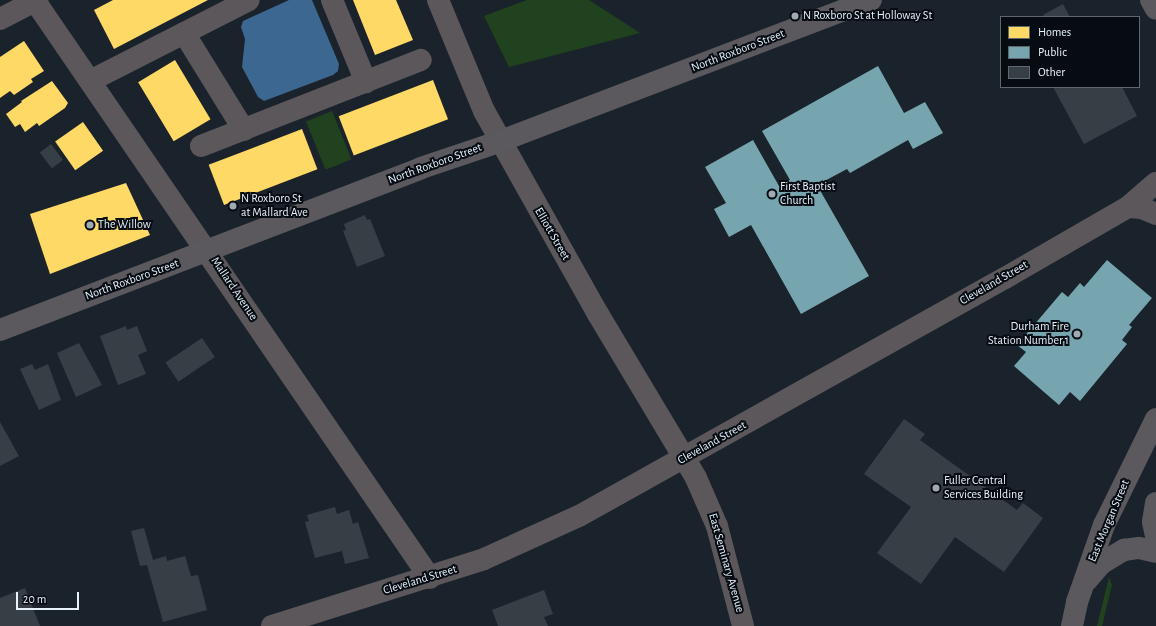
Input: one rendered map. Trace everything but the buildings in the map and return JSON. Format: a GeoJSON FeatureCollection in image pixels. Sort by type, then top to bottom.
{"type":"FeatureCollection","features":[{"type":"Feature","properties":{"kind":"main road","name":"North Roxboro Street"},"geometry":{"type":"LineString","coordinates":[[0,330],[209,252],[435,163],[502,141],[871,0]]}},
{"type":"Feature","properties":{"kind":"main road"},"geometry":{"type":"LineString","coordinates":[[1151,0],[1156,10]]}},
{"type":"Feature","properties":{"kind":"main road","name":"East Morgan Street"},"geometry":{"type":"LineString","coordinates":[[1072,626],[1083,585],[1111,508],[1156,419]]}},
{"type":"Feature","properties":{"kind":"main road"},"geometry":{"type":"LineString","coordinates":[[1156,503],[1153,522],[1156,536]]}},
{"type":"Feature","properties":{"kind":"main road"},"geometry":{"type":"LineString","coordinates":[[1083,585],[1102,563],[1115,554],[1131,548],[1156,552]]}},
{"type":"Feature","properties":{"kind":"street"},"geometry":{"type":"LineString","coordinates":[[90,81],[249,0]]}},
{"type":"Feature","properties":{"kind":"street"},"geometry":{"type":"LineString","coordinates":[[332,0],[366,82]]}},
{"type":"Feature","properties":{"kind":"street","name":"Elliott Street"},"geometry":{"type":"LineString","coordinates":[[438,0],[468,76],[502,141],[598,314],[684,458]]}},
{"type":"Feature","properties":{"kind":"street"},"geometry":{"type":"LineString","coordinates":[[0,19],[36,1]]}},
{"type":"Feature","properties":{"kind":"street","name":"Mallard Avenue"},"geometry":{"type":"LineString","coordinates":[[36,1],[209,252],[430,578]]}},
{"type":"Feature","properties":{"kind":"street"},"geometry":{"type":"LineString","coordinates":[[184,33],[244,130]]}},
{"type":"Feature","properties":{"kind":"street"},"geometry":{"type":"LineString","coordinates":[[201,146],[421,60]]}},
{"type":"Feature","properties":{"kind":"street","name":"Cleveland Street"},"geometry":{"type":"LineString","coordinates":[[272,626],[430,578],[484,559],[579,516],[1128,207],[1156,183]]}},
{"type":"Feature","properties":{"kind":"street"},"geometry":{"type":"LineString","coordinates":[[1128,207],[1142,208],[1156,214]]}},
{"type":"Feature","properties":{"kind":"street","name":"East Seminary Avenue"},"geometry":{"type":"LineString","coordinates":[[684,458],[696,478],[717,526],[743,626]]}},
{"type":"Feature","properties":{"kind":"green space"},"geometry":{"type":"Polygon","coordinates":[[[527,0],[589,0],[640,33],[509,67],[484,16],[527,0]]]}},
{"type":"Feature","properties":{"kind":"green space"},"geometry":{"type":"Polygon","coordinates":[[[332,111],[351,159],[326,170],[306,121],[332,111]]]}},
{"type":"Feature","properties":{"kind":"green space"},"geometry":{"type":"Polygon","coordinates":[[[1109,577],[1112,585],[1102,626],[1097,626],[1109,577]]]}},
{"type":"Feature","properties":{"kind":"water"},"geometry":{"type":"Polygon","coordinates":[[[289,0],[312,0],[339,64],[338,71],[333,75],[264,101],[258,97],[242,67],[245,39],[241,27],[243,21],[289,0]]]}},
{"type":"Feature","properties":{"kind":"place","name":"N Roxboro St at Holloway St"},"geometry":{"type":"Point","coordinates":[795,16]}},
{"type":"Feature","properties":{"kind":"place","name":"First Baptist Church"},"geometry":{"type":"Point","coordinates":[772,194]}},
{"type":"Feature","properties":{"kind":"place","name":"N Roxboro St at Mallard Ave"},"geometry":{"type":"Point","coordinates":[233,206]}},
{"type":"Feature","properties":{"kind":"place","name":"The Willow"},"geometry":{"type":"Point","coordinates":[90,225]}},
{"type":"Feature","properties":{"kind":"place","name":"Durham Fire Station Number 1"},"geometry":{"type":"Point","coordinates":[1077,334]}},
{"type":"Feature","properties":{"kind":"place","name":"Fuller Central Services Building"},"geometry":{"type":"Point","coordinates":[936,488]}}]}
